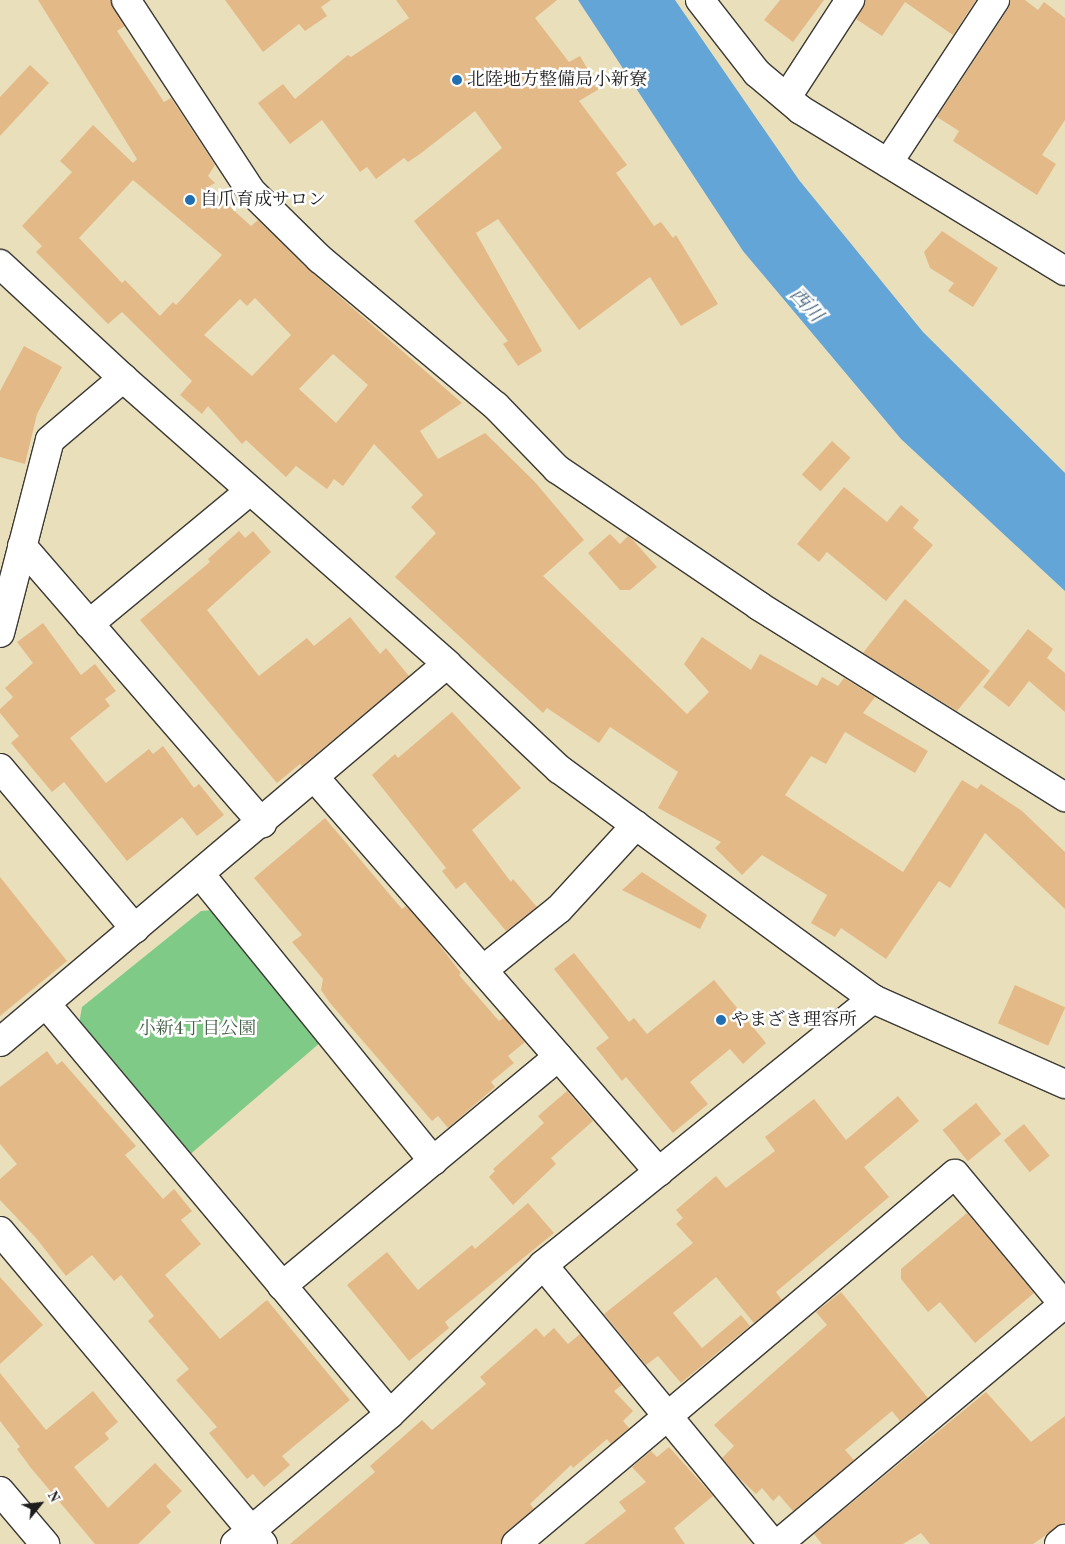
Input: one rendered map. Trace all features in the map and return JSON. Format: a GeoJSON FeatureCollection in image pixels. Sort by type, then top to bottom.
{"type":"FeatureCollection","features":[{"type":"Feature","properties":{"kind":"street"},"geometry":{"type":"LineString","coordinates":[[126,0],[251,191],[320,259],[496,406],[557,469],[759,606],[1065,797]]}},
{"type":"Feature","properties":{"kind":"street"},"geometry":{"type":"LineString","coordinates":[[700,0],[757,73],[801,110],[1065,270]]}},
{"type":"Feature","properties":{"kind":"street"},"geometry":{"type":"LineString","coordinates":[[787,97],[850,0]]}},
{"type":"Feature","properties":{"kind":"street"},"geometry":{"type":"LineString","coordinates":[[888,163],[995,0]]}},
{"type":"Feature","properties":{"kind":"street"},"geometry":{"type":"LineString","coordinates":[[0,264],[123,378],[447,664],[559,769],[873,999],[1065,1084]]}},
{"type":"Feature","properties":{"kind":"street"},"geometry":{"type":"LineString","coordinates":[[0,633],[50,440],[123,378]]}},
{"type":"Feature","properties":{"kind":"street"},"geometry":{"type":"LineString","coordinates":[[89,624],[250,491]]}},
{"type":"Feature","properties":{"kind":"street"},"geometry":{"type":"LineString","coordinates":[[22,546],[262,823]]}},
{"type":"Feature","properties":{"kind":"street"},"geometry":{"type":"LineString","coordinates":[[0,1042],[262,823],[447,664]]}},
{"type":"Feature","properties":{"kind":"street"},"geometry":{"type":"LineString","coordinates":[[0,768],[135,929]]}},
{"type":"Feature","properties":{"kind":"street"},"geometry":{"type":"LineString","coordinates":[[315,778],[659,1172]]}},
{"type":"Feature","properties":{"kind":"street"},"geometry":{"type":"LineString","coordinates":[[483,970],[559,909],[636,825]]}},
{"type":"Feature","properties":{"kind":"street"},"geometry":{"type":"LineString","coordinates":[[200,874],[433,1161]]}},
{"type":"Feature","properties":{"kind":"street"},"geometry":{"type":"LineString","coordinates":[[2,1239],[250,1540],[390,1414],[543,1265],[873,999]]}},
{"type":"Feature","properties":{"kind":"street"},"geometry":{"type":"LineString","coordinates":[[46,1004],[390,1414]]}},
{"type":"Feature","properties":{"kind":"street"},"geometry":{"type":"LineString","coordinates":[[282,1286],[558,1057]]}},
{"type":"Feature","properties":{"kind":"street"},"geometry":{"type":"LineString","coordinates":[[516,1544],[955,1174],[1064,1305],[778,1544]]}},
{"type":"Feature","properties":{"kind":"street"},"geometry":{"type":"LineString","coordinates":[[543,1265],[773,1544]]}},
{"type":"Feature","properties":{"kind":"street"},"geometry":{"type":"LineString","coordinates":[[0,1491],[45,1544]]}},
{"type":"Feature","properties":{"kind":"street"},"geometry":{"type":"LineString","coordinates":[[1059,1544],[1065,1539]]}},
{"type":"Feature","properties":{"kind":"green space","name":"小新4丁目公園"},"geometry":{"type":"Polygon","coordinates":[[[213,910],[321,1042],[187,1157],[79,1024],[82,1007],[201,911],[213,910]]]}},
{"type":"Feature","properties":{"kind":"water","name":"西川"},"geometry":{"type":"Polygon","coordinates":[[[578,0],[675,0],[799,180],[923,332],[1065,473],[1065,591],[901,439],[743,251],[578,0]]]}},
{"type":"Feature","properties":{"kind":"building"},"geometry":{"type":"Polygon","coordinates":[[[38,0],[111,0],[125,26],[117,31],[164,102],[171,98],[215,165],[208,176],[215,183],[208,187],[251,226],[258,220],[309,270],[462,403],[420,431],[438,459],[485,433],[534,481],[584,540],[543,576],[687,714],[709,692],[684,664],[702,637],[751,670],[760,654],[817,686],[822,677],[838,686],[844,678],[875,697],[863,713],[928,751],[915,773],[845,732],[826,764],[811,756],[785,795],[903,872],[962,780],[977,789],[981,784],[1022,811],[1065,852],[1065,909],[985,833],[950,888],[939,881],[886,959],[841,928],[835,937],[811,923],[827,895],[762,855],[742,875],[715,848],[721,842],[658,808],[678,772],[610,727],[599,743],[547,708],[543,713],[395,577],[436,533],[411,507],[423,495],[374,444],[343,486],[334,479],[327,489],[296,466],[286,477],[246,440],[242,444],[208,406],[202,414],[180,395],[192,381],[122,312],[108,324],[36,252],[42,246],[22,226],[72,172],[60,161],[93,125],[133,163],[137,159],[38,0]],[[133,180],[79,238],[122,283],[125,280],[160,316],[173,302],[176,305],[222,255],[133,180]],[[255,298],[247,306],[240,299],[204,335],[252,376],[291,335],[255,298]],[[333,354],[299,389],[336,423],[368,385],[333,354]]]}},
{"type":"Feature","properties":{"kind":"building"},"geometry":{"type":"Polygon","coordinates":[[[225,0],[331,0],[321,7],[327,16],[305,31],[299,24],[263,52],[225,0]]]}},
{"type":"Feature","properties":{"kind":"building"},"geometry":{"type":"Polygon","coordinates":[[[396,0],[557,0],[535,18],[569,62],[580,56],[599,89],[579,101],[627,165],[616,173],[654,226],[661,222],[673,238],[676,235],[718,304],[681,326],[650,277],[579,330],[498,219],[476,233],[542,351],[518,366],[503,344],[508,341],[414,221],[502,148],[475,111],[420,154],[408,162],[404,158],[376,179],[367,167],[360,172],[322,120],[290,144],[258,103],[283,84],[295,99],[348,55],[351,57],[409,18],[396,0]]]}},
{"type":"Feature","properties":{"kind":"building"},"geometry":{"type":"Polygon","coordinates":[[[780,0],[824,0],[793,42],[764,20],[780,0]]]}},
{"type":"Feature","properties":{"kind":"building"},"geometry":{"type":"Polygon","coordinates":[[[866,0],[976,0],[953,35],[905,2],[882,36],[856,19],[866,0]]]}},
{"type":"Feature","properties":{"kind":"building"},"geometry":{"type":"Polygon","coordinates":[[[1010,0],[1025,0],[1038,10],[1044,2],[1065,18],[1065,120],[1042,155],[1056,164],[1037,195],[953,141],[959,131],[937,117],[1008,9],[1010,0]]]}},
{"type":"Feature","properties":{"kind":"building"},"geometry":{"type":"Polygon","coordinates":[[[30,65],[49,83],[0,136],[0,97],[30,65]]]}},
{"type":"Feature","properties":{"kind":"building"},"geometry":{"type":"Polygon","coordinates":[[[942,231],[998,268],[973,307],[948,291],[954,283],[930,268],[924,252],[942,231]]]}},
{"type":"Feature","properties":{"kind":"building"},"geometry":{"type":"Polygon","coordinates":[[[24,346],[62,367],[37,414],[25,464],[0,457],[0,391],[24,346]]]}},
{"type":"Feature","properties":{"kind":"building"},"geometry":{"type":"Polygon","coordinates":[[[832,441],[851,458],[820,491],[802,474],[832,441]]]}},
{"type":"Feature","properties":{"kind":"building"},"geometry":{"type":"Polygon","coordinates":[[[844,487],[887,522],[901,505],[919,520],[913,528],[933,545],[886,601],[827,552],[819,562],[797,544],[844,487]]]}},
{"type":"Feature","properties":{"kind":"building"},"geometry":{"type":"Polygon","coordinates":[[[239,531],[245,538],[253,531],[271,552],[207,610],[259,676],[307,638],[314,646],[350,617],[380,654],[386,648],[409,676],[302,766],[300,764],[277,783],[140,620],[210,562],[208,559],[239,531]]]}},
{"type":"Feature","properties":{"kind":"building"},"geometry":{"type":"Polygon","coordinates":[[[610,534],[620,544],[628,536],[657,567],[630,590],[620,590],[588,553],[610,534]]]}},
{"type":"Feature","properties":{"kind":"building"},"geometry":{"type":"Polygon","coordinates":[[[905,599],[990,671],[957,711],[863,653],[905,599]]]}},
{"type":"Feature","properties":{"kind":"building"},"geometry":{"type":"Polygon","coordinates":[[[43,623],[81,675],[95,664],[116,691],[105,699],[110,706],[70,738],[106,783],[149,749],[153,754],[163,746],[194,788],[199,784],[224,815],[197,836],[182,817],[127,861],[64,782],[52,792],[11,743],[19,736],[0,713],[0,709],[13,697],[5,688],[33,663],[17,642],[43,623]]]}},
{"type":"Feature","properties":{"kind":"building"},"geometry":{"type":"Polygon","coordinates":[[[1028,629],[1053,649],[1047,658],[1065,673],[1065,712],[1029,681],[1009,707],[983,687],[1028,629]]]}},
{"type":"Feature","properties":{"kind":"building"},"geometry":{"type":"Polygon","coordinates":[[[452,712],[521,788],[472,830],[511,882],[513,879],[537,907],[506,931],[465,882],[456,889],[442,871],[446,868],[372,775],[395,754],[398,758],[452,712]]]}},
{"type":"Feature","properties":{"kind":"building"},"geometry":{"type":"Polygon","coordinates":[[[325,818],[402,909],[406,906],[431,934],[461,973],[459,975],[499,1021],[504,1018],[525,1042],[508,1056],[514,1063],[491,1082],[495,1087],[448,1128],[438,1116],[432,1121],[330,1003],[321,990],[323,979],[292,942],[302,935],[254,878],[325,818]]]}},
{"type":"Feature","properties":{"kind":"building"},"geometry":{"type":"Polygon","coordinates":[[[642,872],[707,915],[700,929],[622,890],[642,872]]]}},
{"type":"Feature","properties":{"kind":"building"},"geometry":{"type":"Polygon","coordinates":[[[0,877],[67,961],[0,1016],[0,877]]]}},
{"type":"Feature","properties":{"kind":"building"},"geometry":{"type":"Polygon","coordinates":[[[574,953],[629,1022],[634,1018],[647,1034],[714,980],[766,1043],[743,1064],[730,1049],[690,1082],[708,1104],[673,1133],[626,1077],[622,1081],[596,1048],[609,1038],[554,969],[574,953]]]}},
{"type":"Feature","properties":{"kind":"building"},"geometry":{"type":"Polygon","coordinates":[[[1015,985],[1065,1007],[1048,1046],[998,1023],[1015,985]]]}},
{"type":"Feature","properties":{"kind":"building"},"geometry":{"type":"Polygon","coordinates":[[[47,1051],[57,1065],[62,1061],[136,1146],[125,1155],[163,1199],[174,1189],[192,1211],[181,1220],[201,1244],[165,1275],[220,1339],[267,1300],[350,1400],[282,1456],[290,1465],[264,1487],[253,1474],[247,1479],[209,1433],[217,1427],[176,1380],[189,1369],[148,1321],[154,1316],[121,1275],[114,1281],[92,1255],[66,1276],[36,1238],[0,1200],[0,1179],[17,1164],[0,1144],[0,1087],[47,1051]]]}},
{"type":"Feature","properties":{"kind":"building"},"geometry":{"type":"Polygon","coordinates":[[[567,1091],[593,1121],[551,1158],[556,1164],[513,1205],[489,1177],[495,1171],[493,1169],[544,1123],[538,1116],[567,1091]]]}},
{"type":"Feature","properties":{"kind":"building"},"geometry":{"type":"Polygon","coordinates":[[[898,1096],[919,1121],[864,1167],[889,1197],[776,1292],[782,1300],[754,1323],[716,1277],[673,1313],[702,1348],[741,1315],[750,1326],[681,1383],[658,1356],[646,1365],[604,1314],[693,1243],[676,1224],[683,1218],[676,1210],[716,1176],[726,1188],[775,1151],[765,1137],[814,1099],[846,1140],[898,1096]]]}},
{"type":"Feature","properties":{"kind":"building"},"geometry":{"type":"Polygon","coordinates":[[[976,1103],[1001,1134],[968,1161],[943,1130],[976,1103]]]}},
{"type":"Feature","properties":{"kind":"building"},"geometry":{"type":"Polygon","coordinates":[[[1024,1124],[1050,1156],[1030,1172],[1004,1140],[1024,1124]]]}},
{"type":"Feature","properties":{"kind":"building"},"geometry":{"type":"Polygon","coordinates":[[[528,1203],[554,1233],[445,1322],[449,1328],[409,1361],[347,1285],[387,1252],[418,1290],[472,1245],[475,1249],[528,1203]]]}},
{"type":"Feature","properties":{"kind":"building"},"geometry":{"type":"Polygon","coordinates":[[[967,1213],[1034,1293],[975,1343],[940,1302],[928,1312],[901,1279],[901,1269],[967,1213]]]}},
{"type":"Feature","properties":{"kind":"building"},"geometry":{"type":"Polygon","coordinates":[[[0,1277],[43,1325],[0,1364],[0,1277]]]}},
{"type":"Feature","properties":{"kind":"building"},"geometry":{"type":"Polygon","coordinates":[[[841,1292],[928,1398],[900,1421],[892,1411],[845,1450],[854,1460],[793,1511],[779,1495],[773,1501],[762,1488],[756,1494],[737,1476],[722,1458],[734,1446],[714,1425],[827,1325],[816,1312],[841,1292]]]}},
{"type":"Feature","properties":{"kind":"building"},"geometry":{"type":"Polygon","coordinates":[[[536,1328],[544,1337],[554,1328],[568,1344],[580,1334],[622,1385],[614,1391],[633,1411],[623,1421],[629,1428],[611,1444],[607,1439],[573,1468],[571,1465],[530,1504],[534,1509],[506,1532],[501,1544],[290,1544],[375,1472],[370,1466],[422,1420],[432,1430],[486,1384],[480,1377],[536,1328]]]}},
{"type":"Feature","properties":{"kind":"building"},"geometry":{"type":"Polygon","coordinates":[[[0,1373],[46,1430],[93,1391],[118,1422],[105,1433],[109,1439],[74,1467],[108,1508],[155,1463],[182,1491],[166,1506],[171,1512],[138,1544],[95,1544],[31,1468],[17,1449],[20,1447],[0,1421],[0,1373]]]}},
{"type":"Feature","properties":{"kind":"building"},"geometry":{"type":"Polygon","coordinates":[[[986,1392],[1031,1442],[1065,1416],[1065,1522],[1033,1544],[930,1544],[921,1533],[903,1544],[822,1544],[814,1534],[986,1392]]]}},
{"type":"Feature","properties":{"kind":"building"},"geometry":{"type":"Polygon","coordinates":[[[669,1447],[713,1496],[674,1528],[685,1544],[584,1544],[626,1511],[619,1502],[646,1482],[632,1467],[651,1451],[657,1457],[669,1447]]]}},
{"type":"Feature","properties":{"kind":"place","name":"北陸地方整備局小新寮"},"geometry":{"type":"Point","coordinates":[457,80]}},
{"type":"Feature","properties":{"kind":"place","name":"自爪育成サロン"},"geometry":{"type":"Point","coordinates":[190,200]}},
{"type":"Feature","properties":{"kind":"place","name":"やまざき理容所"},"geometry":{"type":"Point","coordinates":[721,1020]}}]}
